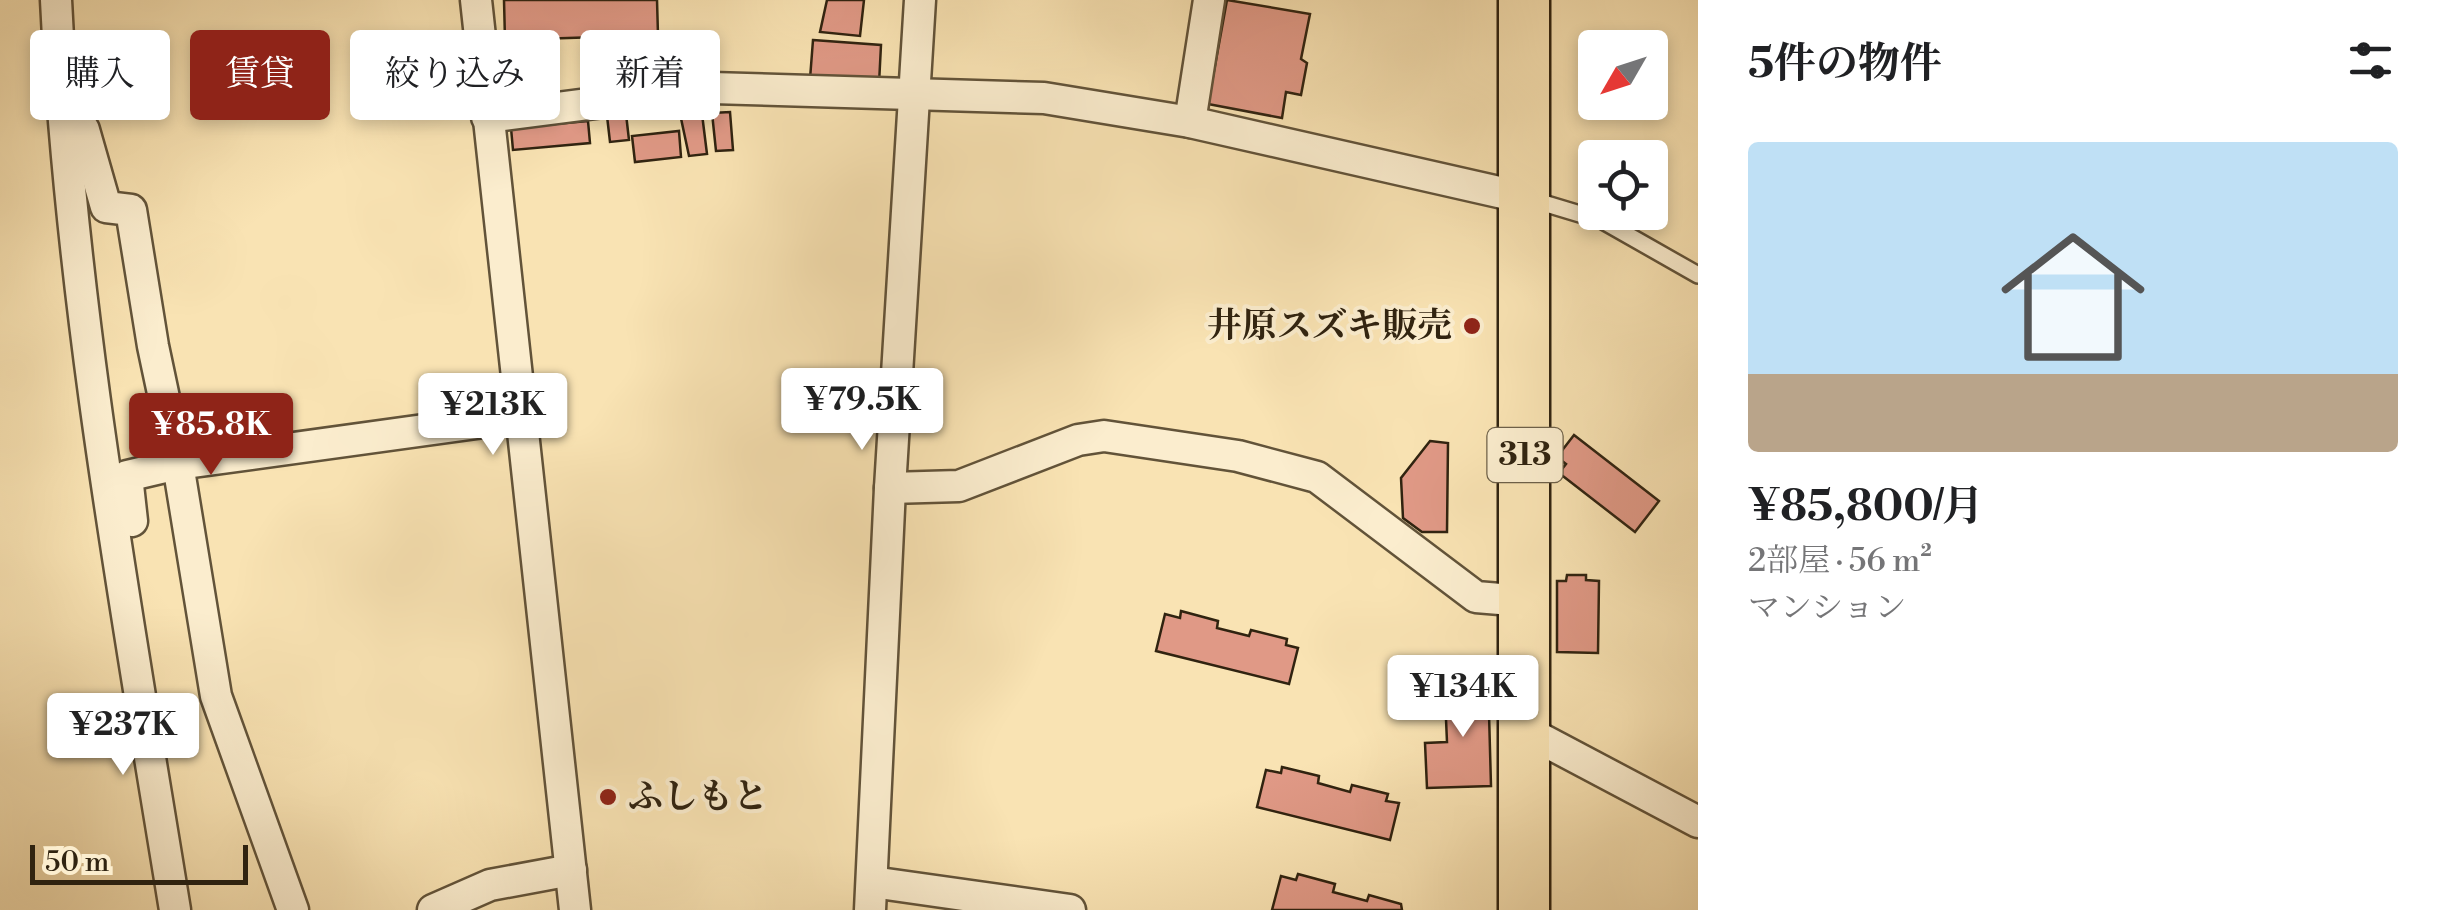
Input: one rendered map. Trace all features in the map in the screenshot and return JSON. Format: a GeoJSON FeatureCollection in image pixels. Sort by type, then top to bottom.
{"type":"FeatureCollection","features":[{"type":"Feature","properties":{"kind":"highway","name":"313"},"geometry":{"type":"LineString","coordinates":[[1524,0],[1524,910]]}},
{"type":"Feature","properties":{"kind":"street"},"geometry":{"type":"LineString","coordinates":[[56,0],[57,30]]}},
{"type":"Feature","properties":{"kind":"street"},"geometry":{"type":"LineString","coordinates":[[476,0],[479,30]]}},
{"type":"Feature","properties":{"kind":"street"},"geometry":{"type":"LineString","coordinates":[[920,0],[890,488],[871,896],[1070,910]]}},
{"type":"Feature","properties":{"kind":"street"},"geometry":{"type":"LineString","coordinates":[[1190,122],[1209,0]]}},
{"type":"Feature","properties":{"kind":"street"},"geometry":{"type":"LineString","coordinates":[[560,108],[712,88],[1044,98],[1190,122],[1525,198]]}},
{"type":"Feature","properties":{"kind":"street"},"geometry":{"type":"LineString","coordinates":[[64,120],[101,451],[175,910]]}},
{"type":"Feature","properties":{"kind":"street"},"geometry":{"type":"LineString","coordinates":[[78,120],[106,206],[131,210],[216,696],[293,910]]}},
{"type":"Feature","properties":{"kind":"street"},"geometry":{"type":"LineString","coordinates":[[487,120],[575,910]]}},
{"type":"Feature","properties":{"kind":"street"},"geometry":{"type":"LineString","coordinates":[[131,636],[143,607],[127,476],[178,464],[519,417]]}},
{"type":"Feature","properties":{"kind":"street"},"geometry":{"type":"LineString","coordinates":[[890,488],[971,483],[1078,440],[1104,436],[1238,456],[1317,476],[1476,597],[1524,601]]}},
{"type":"Feature","properties":{"kind":"street"},"geometry":{"type":"LineString","coordinates":[[1526,732],[1698,822]]}},
{"type":"Feature","properties":{"kind":"street"},"geometry":{"type":"LineString","coordinates":[[433,910],[490,885],[571,870]]}},
{"type":"Feature","properties":{"kind":"lane"},"geometry":{"type":"LineString","coordinates":[[1525,198],[1603,220],[1698,275]]}},
{"type":"Feature","properties":{"kind":"building"},"geometry":{"type":"Polygon","coordinates":[[[504,0],[657,0],[658,30],[580,30],[580,38],[560,38],[560,30],[505,30],[504,0]]]}},
{"type":"Feature","properties":{"kind":"building"},"geometry":{"type":"Polygon","coordinates":[[[827,0],[864,0],[860,36],[820,32],[827,0]]]}},
{"type":"Feature","properties":{"kind":"building"},"geometry":{"type":"Polygon","coordinates":[[[1227,0],[1310,14],[1301,59],[1307,63],[1301,95],[1286,92],[1282,118],[1208,104],[1227,0]]]}},
{"type":"Feature","properties":{"kind":"building"},"geometry":{"type":"Polygon","coordinates":[[[813,40],[881,45],[879,84],[810,79],[813,40]]]}},
{"type":"Feature","properties":{"kind":"building"},"geometry":{"type":"Polygon","coordinates":[[[730,112],[733,150],[716,151],[713,120],[720,120],[720,113],[730,112]]]}},
{"type":"Feature","properties":{"kind":"building"},"geometry":{"type":"Polygon","coordinates":[[[607,120],[627,120],[629,140],[610,142],[607,120]]]}},
{"type":"Feature","properties":{"kind":"building"},"geometry":{"type":"Polygon","coordinates":[[[681,120],[703,120],[707,154],[689,156],[681,120]]]}},
{"type":"Feature","properties":{"kind":"building"},"geometry":{"type":"Polygon","coordinates":[[[588,121],[590,143],[513,150],[511,128],[588,121]]]}},
{"type":"Feature","properties":{"kind":"building"},"geometry":{"type":"Polygon","coordinates":[[[679,131],[681,157],[635,162],[632,136],[679,131]]]}},
{"type":"Feature","properties":{"kind":"building"},"geometry":{"type":"Polygon","coordinates":[[[1574,435],[1659,501],[1635,532],[1559,473],[1566,464],[1557,457],[1574,435]]]}},
{"type":"Feature","properties":{"kind":"building"},"geometry":{"type":"Polygon","coordinates":[[[1430,441],[1448,443],[1447,532],[1422,532],[1403,518],[1401,478],[1430,441]]]}},
{"type":"Feature","properties":{"kind":"building"},"geometry":{"type":"Polygon","coordinates":[[[1567,575],[1586,575],[1586,580],[1599,581],[1598,653],[1557,652],[1557,581],[1566,581],[1567,575]]]}},
{"type":"Feature","properties":{"kind":"building"},"geometry":{"type":"Polygon","coordinates":[[[1181,611],[1218,621],[1217,628],[1249,636],[1251,630],[1287,639],[1286,645],[1298,648],[1289,684],[1156,651],[1165,614],[1180,618],[1181,611]]]}},
{"type":"Feature","properties":{"kind":"building"},"geometry":{"type":"Polygon","coordinates":[[[1488,677],[1491,786],[1427,788],[1425,743],[1447,742],[1445,696],[1458,696],[1458,678],[1488,677]]]}},
{"type":"Feature","properties":{"kind":"building"},"geometry":{"type":"Polygon","coordinates":[[[1282,767],[1319,776],[1318,783],[1350,792],[1352,785],[1388,794],[1386,801],[1399,803],[1390,840],[1257,807],[1266,770],[1281,773],[1282,767]]]}},
{"type":"Feature","properties":{"kind":"building"},"geometry":{"type":"Polygon","coordinates":[[[1298,874],[1335,884],[1333,892],[1367,901],[1369,895],[1401,904],[1402,910],[1272,910],[1281,876],[1296,880],[1298,874]]]}},
{"type":"Feature","properties":{"kind":"place","name":"井原スズキ販売"},"geometry":{"type":"Point","coordinates":[1472,326]}},
{"type":"Feature","properties":{"kind":"place","name":"ふしもと"},"geometry":{"type":"Point","coordinates":[608,797]}}]}
